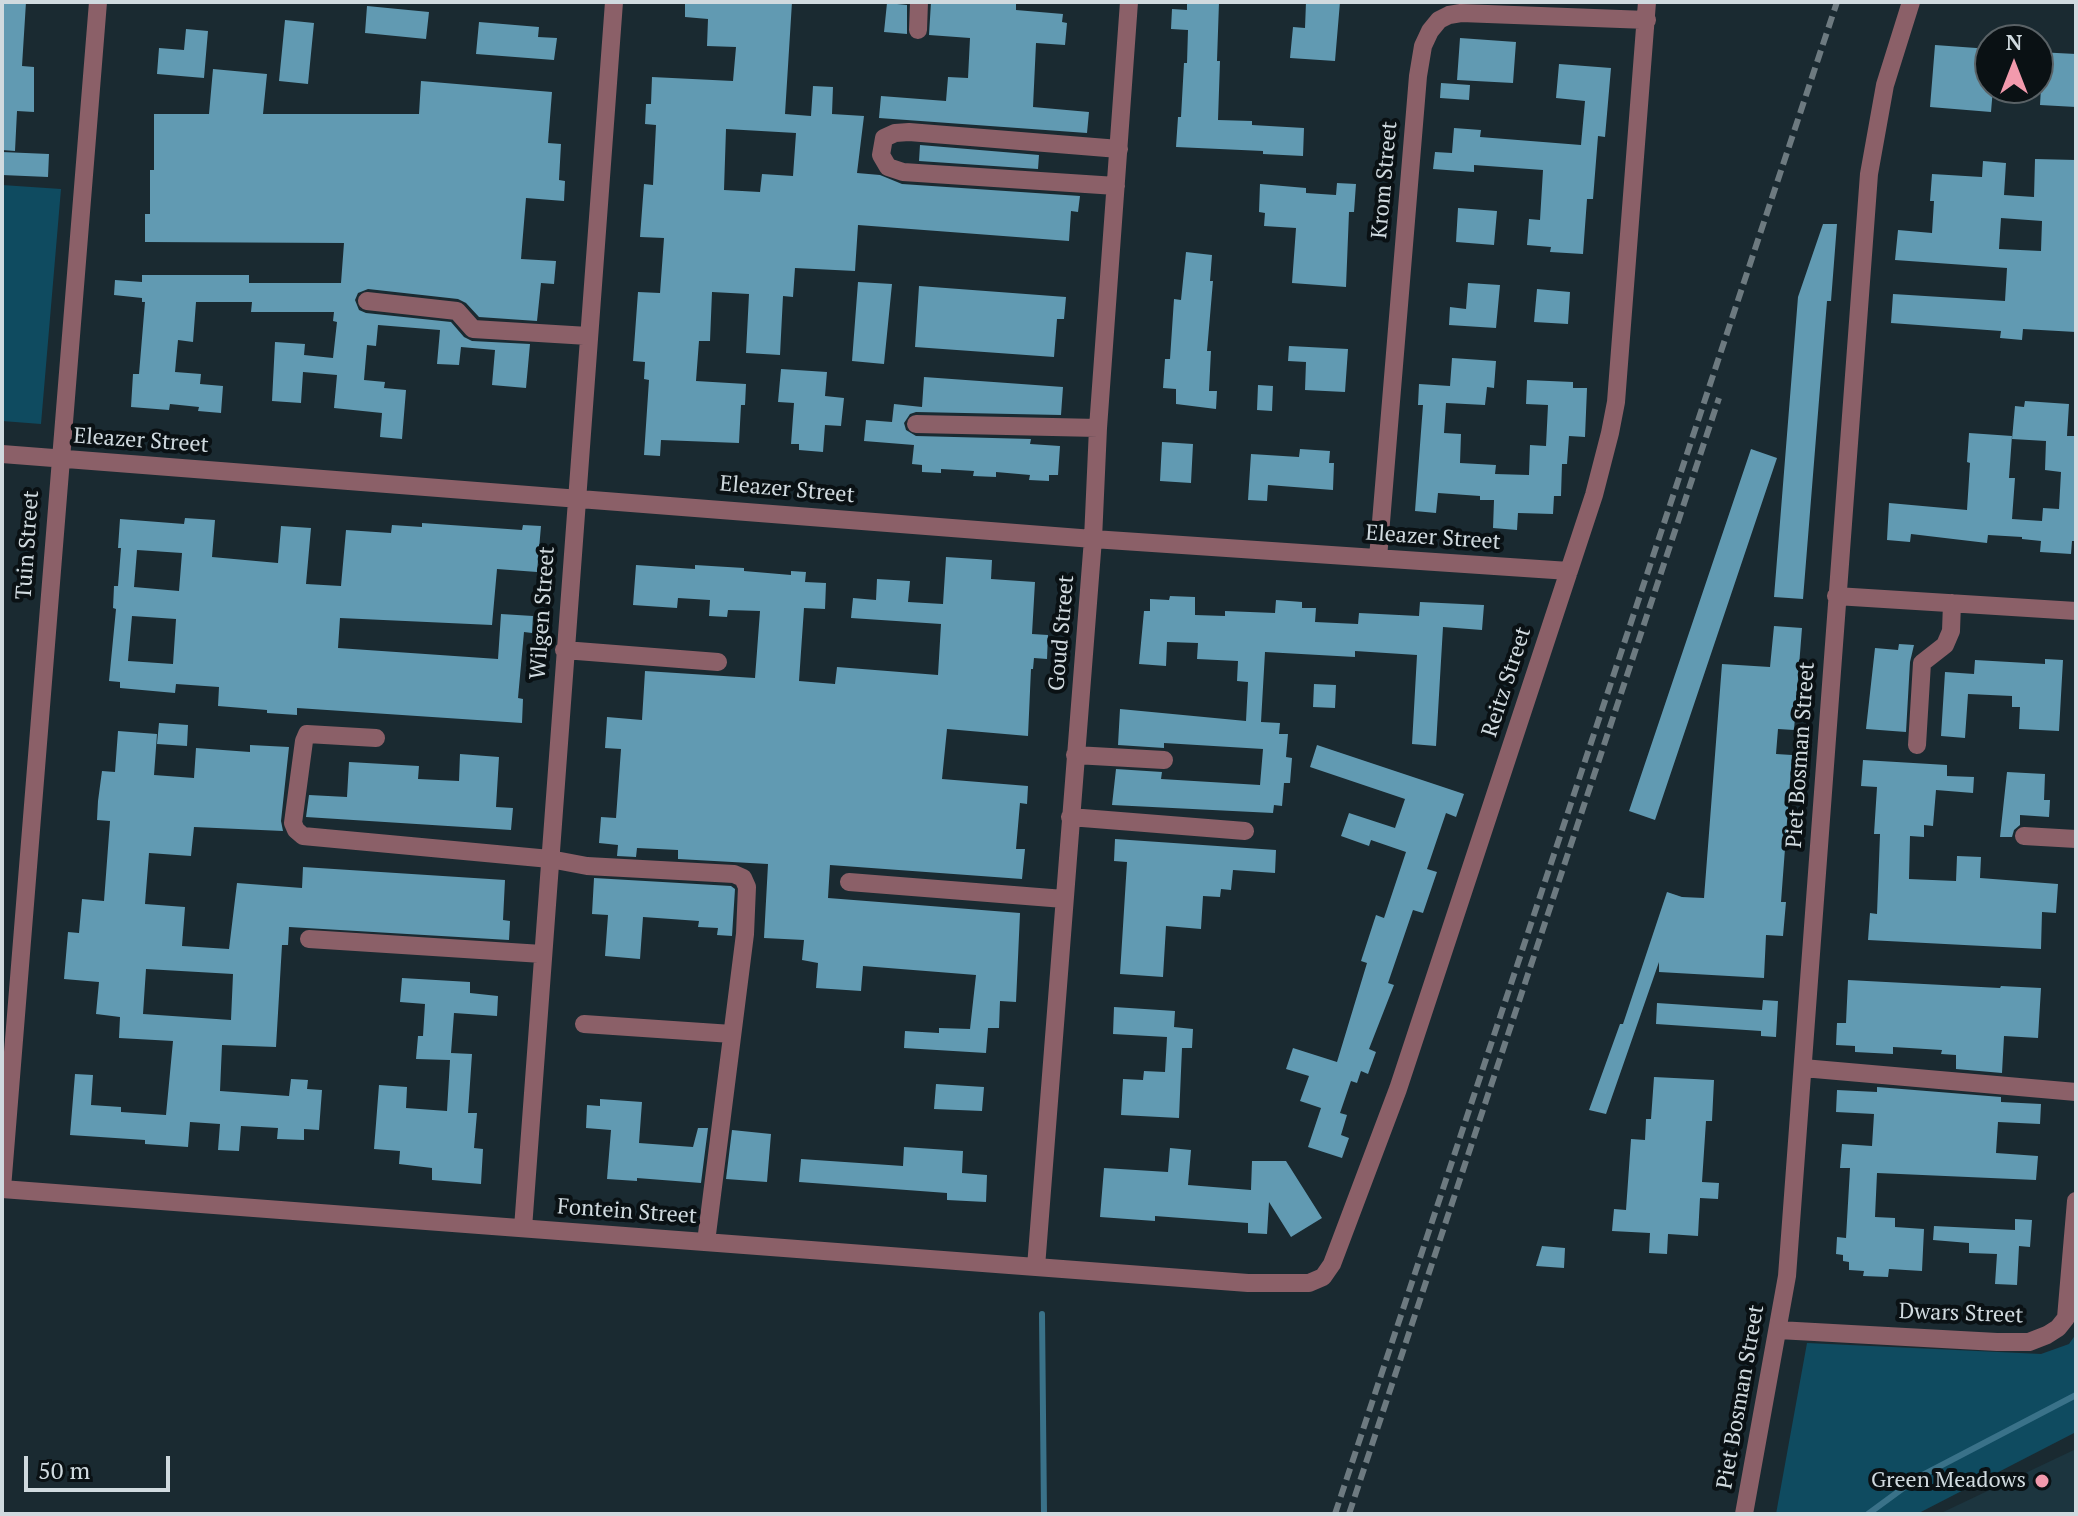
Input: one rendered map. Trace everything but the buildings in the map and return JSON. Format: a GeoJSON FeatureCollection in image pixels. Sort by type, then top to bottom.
{"type":"FeatureCollection","features":[{"type":"Feature","properties":{"kind":"street","name":"Tuin Street"},"geometry":{"type":"LineString","coordinates":[[2,1189],[98,2]]}},
{"type":"Feature","properties":{"kind":"street","name":"Wilgen Street"},"geometry":{"type":"LineString","coordinates":[[523,1228],[614,2]]}},
{"type":"Feature","properties":{"kind":"street"},"geometry":{"type":"LineString","coordinates":[[918,30],[919,2]]}},
{"type":"Feature","properties":{"kind":"street","name":"Goud Street"},"geometry":{"type":"LineString","coordinates":[[1036,1267],[1093,539],[1098,428],[1129,2]]}},
{"type":"Feature","properties":{"kind":"street","name":"Piet Bosman Street"},"geometry":{"type":"LineString","coordinates":[[1744,1514],[1787,1276],[1869,174],[1885,85],[1911,2]]}},
{"type":"Feature","properties":{"kind":"street","name":"Krom Street"},"geometry":{"type":"LineString","coordinates":[[1378,558],[1423,46],[1439,20],[1461,13],[1647,11]]}},
{"type":"Feature","properties":{"kind":"street","name":"Reitz Street"},"geometry":{"type":"LineString","coordinates":[[1248,1283],[1309,1283],[1323,1277],[1332,1264],[1398,1089],[1594,495],[1616,402],[1647,11]]}},
{"type":"Feature","properties":{"kind":"street"},"geometry":{"type":"LineString","coordinates":[[1116,186],[903,172],[888,167],[881,155],[884,138],[909,132],[1119,149]]}},
{"type":"Feature","properties":{"kind":"street"},"geometry":{"type":"LineString","coordinates":[[367,301],[457,311],[473,329],[588,336]]}},
{"type":"Feature","properties":{"kind":"street"},"geometry":{"type":"LineString","coordinates":[[916,424],[1098,428]]}},
{"type":"Feature","properties":{"kind":"street","name":"Eleazer Street"},"geometry":{"type":"LineString","coordinates":[[2,454],[1093,539],[1569,571]]}},
{"type":"Feature","properties":{"kind":"street"},"geometry":{"type":"LineString","coordinates":[[1836,596],[2076,611]]}},
{"type":"Feature","properties":{"kind":"street"},"geometry":{"type":"LineString","coordinates":[[1917,745],[1922,663],[1945,645],[1951,631],[1952,603]]}},
{"type":"Feature","properties":{"kind":"street"},"geometry":{"type":"LineString","coordinates":[[564,650],[718,662]]}},
{"type":"Feature","properties":{"kind":"street"},"geometry":{"type":"LineString","coordinates":[[376,738],[307,734],[293,823],[303,836],[550,859],[587,866],[734,874],[743,878],[747,887],[745,934],[706,1242]]}},
{"type":"Feature","properties":{"kind":"street"},"geometry":{"type":"LineString","coordinates":[[1075,755],[1164,760]]}},
{"type":"Feature","properties":{"kind":"street"},"geometry":{"type":"LineString","coordinates":[[1070,817],[1245,831]]}},
{"type":"Feature","properties":{"kind":"street"},"geometry":{"type":"LineString","coordinates":[[2024,836],[2076,839]]}},
{"type":"Feature","properties":{"kind":"street"},"geometry":{"type":"LineString","coordinates":[[849,882],[1064,899]]}},
{"type":"Feature","properties":{"kind":"street"},"geometry":{"type":"LineString","coordinates":[[309,939],[542,954]]}},
{"type":"Feature","properties":{"kind":"street"},"geometry":{"type":"LineString","coordinates":[[584,1024],[732,1034]]}},
{"type":"Feature","properties":{"kind":"street"},"geometry":{"type":"LineString","coordinates":[[1803,1068],[2076,1092]]}},
{"type":"Feature","properties":{"kind":"street","name":"Fontein Street"},"geometry":{"type":"LineString","coordinates":[[2,1189],[1248,1283]]}},
{"type":"Feature","properties":{"kind":"street","name":"Dwars Street"},"geometry":{"type":"LineString","coordinates":[[1778,1330],[1997,1342],[2029,1342],[2047,1335],[2066,1318],[2076,1201]]}},
{"type":"Feature","properties":{"kind":"shaded area"},"geometry":{"type":"Polygon","coordinates":[[[2,185],[61,189],[41,424],[2,421],[2,185]]]}},
{"type":"Feature","properties":{"kind":"shaded area"},"geometry":{"type":"Polygon","coordinates":[[[2076,1334],[2076,1432],[1917,1514],[1776,1514],[1807,1343],[2041,1354],[2069,1344],[2076,1334]]]}},
{"type":"Feature","properties":{"kind":"shaded area","name":"Green Meadows"},"geometry":{"type":"Polygon","coordinates":[[[2076,1449],[2076,1514],[1939,1514],[2076,1449]]]}},
{"type":"Feature","properties":{"kind":"waterway"},"geometry":{"type":"LineString","coordinates":[[1042,1314],[1044,1514]]}},
{"type":"Feature","properties":{"kind":"waterway"},"geometry":{"type":"LineString","coordinates":[[1868,1514],[1917,1478],[2076,1395]]}},
{"type":"Feature","properties":{"kind":"railway"},"geometry":{"type":"LineString","coordinates":[[1335,1514],[1837,2]]}},
{"type":"Feature","properties":{"kind":"railway"},"geometry":{"type":"LineString","coordinates":[[1349,1514],[1719,398]]}},
{"type":"Feature","properties":{"kind":"place","name":"Green Meadows"},"geometry":{"type":"Point","coordinates":[2042,1481]}}]}
